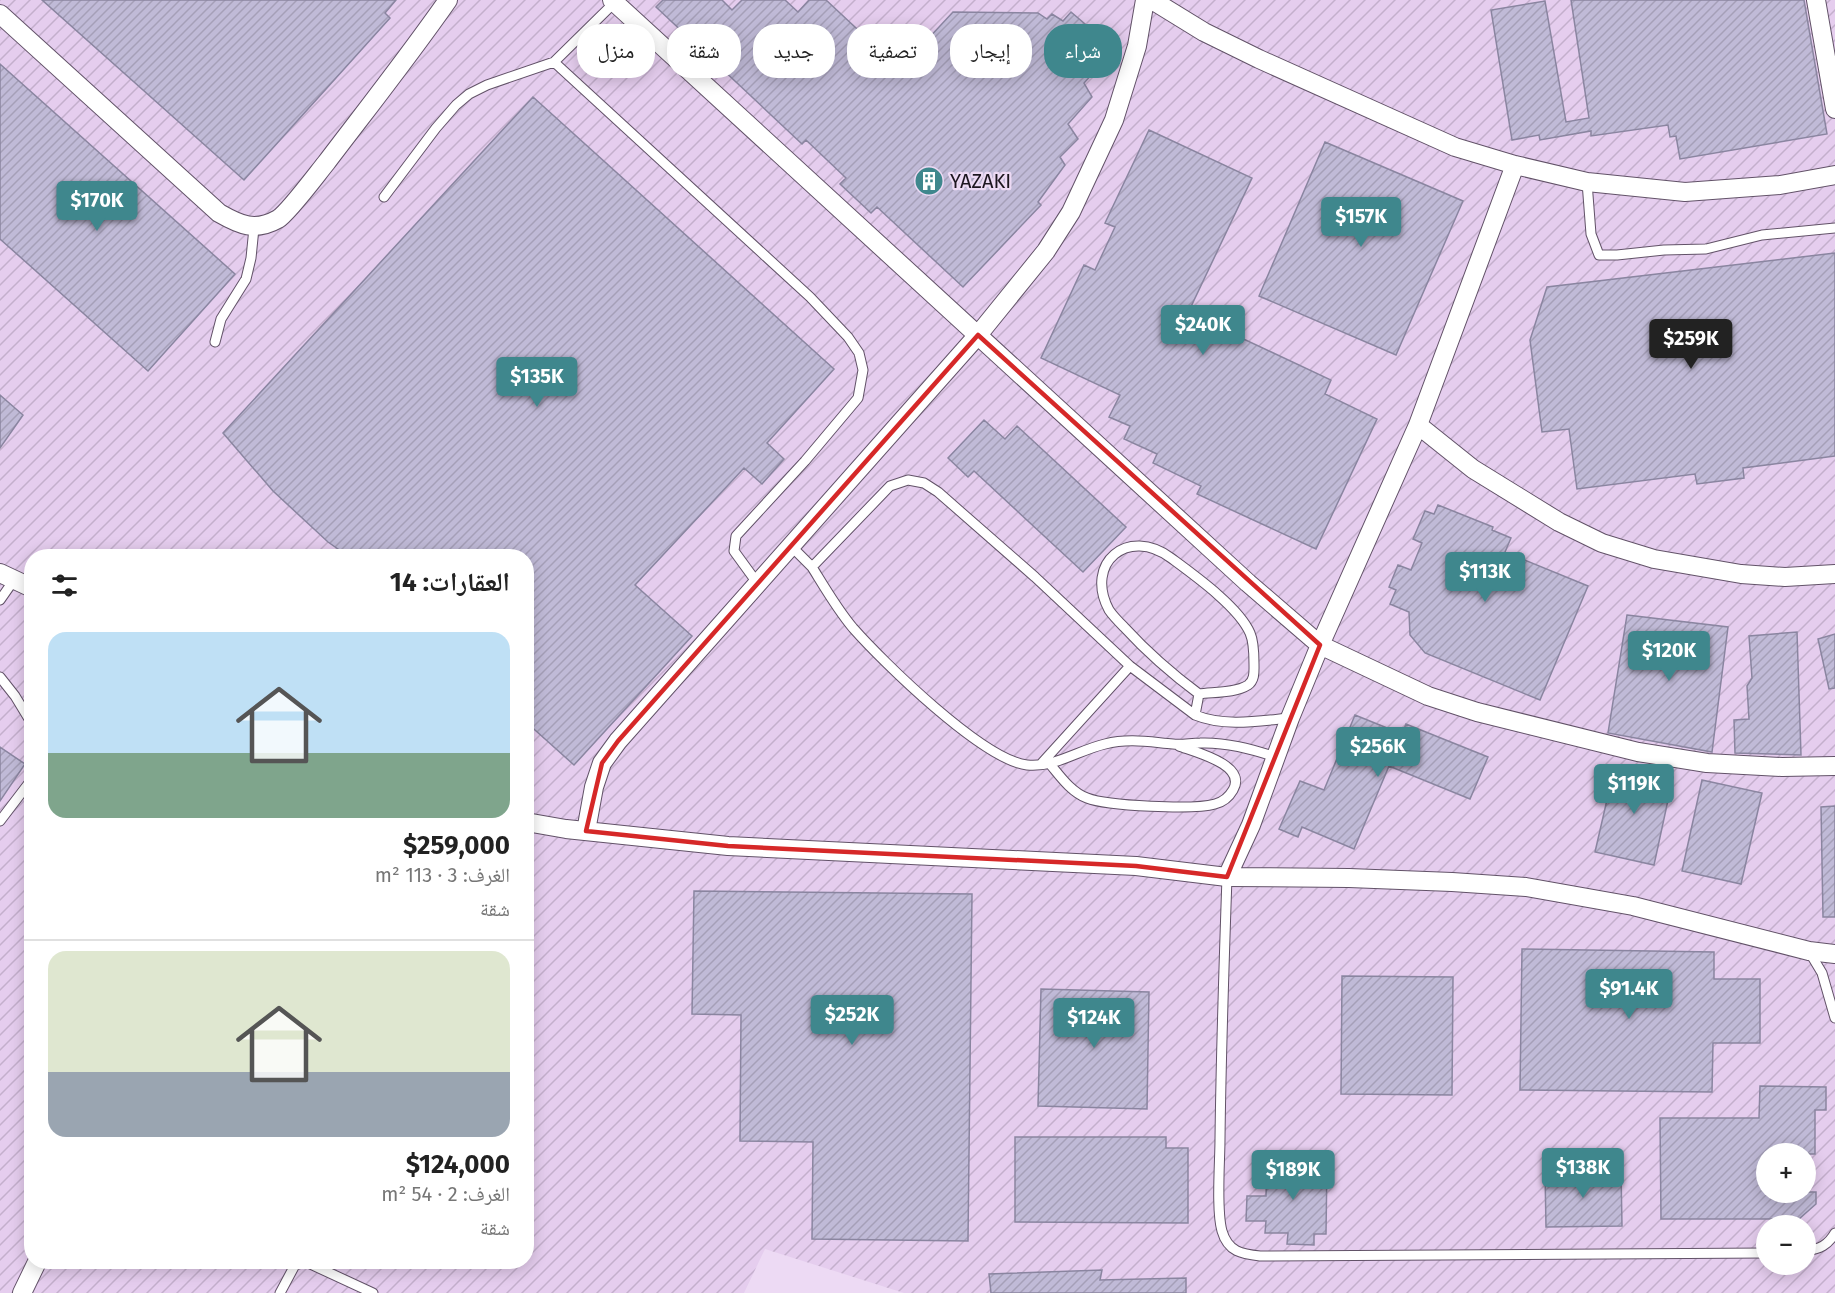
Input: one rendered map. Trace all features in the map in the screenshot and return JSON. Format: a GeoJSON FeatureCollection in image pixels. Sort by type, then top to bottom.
{"type":"FeatureCollection","features":[{"type":"Feature","properties":{"kind":"street"},"geometry":{"type":"LineString","coordinates":[[0,15],[219,213],[254,228],[280,218],[287,210],[420,41],[448,0]]}},
{"type":"Feature","properties":{"kind":"street"},"geometry":{"type":"LineString","coordinates":[[586,831],[594,787],[602,763],[618,741],[978,335],[1040,260],[1071,212],[1114,120],[1137,46],[1145,0]]}},
{"type":"Feature","properties":{"kind":"street"},"geometry":{"type":"LineString","coordinates":[[1152,0],[1204,32],[1259,59],[1455,147],[1515,165],[1587,182],[1684,192],[1780,185],[1819,180],[1835,175]]}},
{"type":"Feature","properties":{"kind":"street"},"geometry":{"type":"LineString","coordinates":[[1816,0],[1835,109]]}},
{"type":"Feature","properties":{"kind":"street"},"geometry":{"type":"LineString","coordinates":[[614,1],[1248,583],[1320,645],[1428,696],[1552,732],[1638,752],[1707,763],[1782,767],[1835,766]]}},
{"type":"Feature","properties":{"kind":"street"},"geometry":{"type":"LineString","coordinates":[[1227,877],[1251,825],[1290,718],[1320,645],[1419,425],[1515,165]]}},
{"type":"Feature","properties":{"kind":"street"},"geometry":{"type":"LineString","coordinates":[[1419,425],[1473,469],[1559,522],[1602,543],[1654,559],[1741,573],[1785,577],[1835,574]]}},
{"type":"Feature","properties":{"kind":"street"},"geometry":{"type":"LineString","coordinates":[[7,576],[24,584]]}},
{"type":"Feature","properties":{"kind":"street"},"geometry":{"type":"LineString","coordinates":[[534,823],[728,846],[1136,866],[1227,877],[1349,878],[1526,887],[1634,906],[1809,951],[1835,954]]}},
{"type":"Feature","properties":{"kind":"street"},"geometry":{"type":"LineString","coordinates":[[22,1293],[34,1269]]}},
{"type":"Feature","properties":{"kind":"lane"},"geometry":{"type":"LineString","coordinates":[[384,197],[456,105],[487,85],[554,62],[614,1]]}},
{"type":"Feature","properties":{"kind":"lane"},"geometry":{"type":"LineString","coordinates":[[554,62],[810,297],[848,337],[859,353],[863,370],[858,398],[805,461],[736,536],[734,550],[759,584]]}},
{"type":"Feature","properties":{"kind":"lane"},"geometry":{"type":"LineString","coordinates":[[1587,182],[1591,234],[1599,255],[1706,249],[1762,235],[1835,228]]}},
{"type":"Feature","properties":{"kind":"lane"},"geometry":{"type":"LineString","coordinates":[[215,342],[221,319],[246,279],[254,228]]}},
{"type":"Feature","properties":{"kind":"lane"},"geometry":{"type":"LineString","coordinates":[[812,567],[890,486],[908,480],[924,483],[938,492],[1019,562],[1130,666],[1195,715],[1222,722],[1290,718]]}},
{"type":"Feature","properties":{"kind":"lane"},"geometry":{"type":"LineString","coordinates":[[1132,545],[1150,547],[1166,554],[1209,588],[1246,624],[1251,635],[1253,651],[1252,681],[1237,689],[1199,694],[1178,679],[1110,612],[1104,597],[1103,577],[1105,566],[1111,556],[1119,550],[1132,545]]}},
{"type":"Feature","properties":{"kind":"lane"},"geometry":{"type":"LineString","coordinates":[[791,546],[812,567],[831,599],[853,627],[946,716],[981,744],[1002,756],[1027,765],[1045,764],[1104,744],[1123,740],[1140,740],[1175,745],[1200,743],[1235,746],[1276,757]]}},
{"type":"Feature","properties":{"kind":"lane"},"geometry":{"type":"LineString","coordinates":[[0,600],[7,576]]}},
{"type":"Feature","properties":{"kind":"lane"},"geometry":{"type":"LineString","coordinates":[[1045,764],[1130,666]]}},
{"type":"Feature","properties":{"kind":"lane"},"geometry":{"type":"LineString","coordinates":[[0,677],[24,711]]}},
{"type":"Feature","properties":{"kind":"lane"},"geometry":{"type":"LineString","coordinates":[[1195,715],[1199,694]]}},
{"type":"Feature","properties":{"kind":"lane"},"geometry":{"type":"LineString","coordinates":[[1045,764],[1075,791],[1100,802],[1194,807],[1214,805],[1227,798],[1235,788],[1235,780],[1226,766],[1175,745]]}},
{"type":"Feature","properties":{"kind":"lane"},"geometry":{"type":"LineString","coordinates":[[0,821],[24,790]]}},
{"type":"Feature","properties":{"kind":"lane"},"geometry":{"type":"LineString","coordinates":[[1227,877],[1220,1204],[1222,1230],[1227,1241],[1238,1253],[1260,1256],[1756,1253]]}},
{"type":"Feature","properties":{"kind":"lane"},"geometry":{"type":"LineString","coordinates":[[1809,951],[1818,962],[1835,1018]]}},
{"type":"Feature","properties":{"kind":"lane"},"geometry":{"type":"LineString","coordinates":[[1816,1250],[1829,1243],[1835,1233]]}},
{"type":"Feature","properties":{"kind":"lane"},"geometry":{"type":"LineString","coordinates":[[279,1293],[293,1269]]}},
{"type":"Feature","properties":{"kind":"lane"},"geometry":{"type":"LineString","coordinates":[[321,1269],[373,1293]]}},
{"type":"Feature","properties":{"kind":"highlighted area"},"geometry":{"type":"Polygon","coordinates":[[[978,335],[1320,645],[1227,877],[1136,866],[728,846],[586,831],[602,763],[618,741],[978,335]]]}},
{"type":"Feature","properties":{"kind":"shaded area"},"geometry":{"type":"Polygon","coordinates":[[[0,0],[1835,0],[1835,1293],[904,1293],[765,1249],[744,1293],[0,1293],[0,0]]]}},
{"type":"Feature","properties":{"kind":"building"},"geometry":{"type":"Polygon","coordinates":[[[42,0],[396,0],[385,13],[390,18],[244,180],[42,0]]]}},
{"type":"Feature","properties":{"kind":"building"},"geometry":{"type":"Polygon","coordinates":[[[663,0],[722,0],[732,10],[742,0],[785,0],[798,12],[809,0],[826,0],[852,24],[847,24],[847,78],[938,78],[938,28],[953,12],[1038,13],[1047,19],[1052,14],[1063,21],[1071,12],[1085,24],[1044,24],[1044,78],[1089,78],[1084,83],[1092,97],[1068,124],[1078,139],[1060,157],[1065,165],[1038,202],[1041,205],[963,287],[877,207],[871,213],[840,184],[846,178],[806,140],[802,144],[732,78],[741,78],[741,24],[674,24],[656,7],[663,0]]]}},
{"type":"Feature","properties":{"kind":"building"},"geometry":{"type":"Polygon","coordinates":[[[1571,0],[1804,0],[1827,134],[1680,159],[1676,136],[1670,137],[1668,125],[1591,136],[1591,131],[1540,140],[1539,135],[1512,140],[1491,10],[1545,1],[1566,122],[1589,118],[1571,0]]]}},
{"type":"Feature","properties":{"kind":"building"},"geometry":{"type":"Polygon","coordinates":[[[0,64],[235,274],[148,371],[0,239],[0,64]]]}},
{"type":"Feature","properties":{"kind":"building"},"geometry":{"type":"Polygon","coordinates":[[[533,97],[834,369],[767,443],[784,459],[762,484],[744,468],[635,585],[692,636],[574,765],[534,729],[534,549],[338,549],[273,491],[223,433],[533,97]]]}},
{"type":"Feature","properties":{"kind":"building"},"geometry":{"type":"Polygon","coordinates":[[[1149,130],[1252,178],[1188,313],[1331,380],[1325,394],[1377,419],[1316,549],[1197,494],[1201,486],[1153,463],[1157,454],[1124,439],[1130,426],[1109,417],[1120,395],[1041,358],[1084,265],[1095,270],[1115,227],[1105,223],[1149,130]]]}},
{"type":"Feature","properties":{"kind":"building"},"geometry":{"type":"Polygon","coordinates":[[[1325,142],[1463,201],[1396,355],[1259,296],[1325,142]]]}},
{"type":"Feature","properties":{"kind":"building"},"geometry":{"type":"Polygon","coordinates":[[[1835,253],[1835,456],[1743,468],[1744,478],[1697,484],[1695,474],[1577,489],[1569,429],[1542,432],[1530,340],[1547,287],[1835,253]]]}},
{"type":"Feature","properties":{"kind":"building"},"geometry":{"type":"Polygon","coordinates":[[[0,395],[23,415],[0,448],[0,395]]]}},
{"type":"Feature","properties":{"kind":"building"},"geometry":{"type":"Polygon","coordinates":[[[984,420],[1005,439],[1017,426],[1126,527],[1083,572],[974,471],[968,477],[948,458],[984,420]]]}},
{"type":"Feature","properties":{"kind":"building"},"geometry":{"type":"Polygon","coordinates":[[[1438,505],[1493,527],[1492,530],[1511,538],[1505,552],[1588,586],[1540,700],[1425,653],[1410,635],[1409,612],[1390,604],[1396,590],[1389,587],[1398,565],[1411,570],[1422,543],[1413,539],[1425,511],[1434,514],[1438,505]]]}},
{"type":"Feature","properties":{"kind":"building"},"geometry":{"type":"Polygon","coordinates":[[[1627,615],[1728,627],[1712,752],[1608,733],[1627,615]]]}},
{"type":"Feature","properties":{"kind":"building"},"geometry":{"type":"Polygon","coordinates":[[[1797,632],[1801,755],[1735,753],[1734,720],[1749,719],[1747,686],[1752,678],[1749,636],[1797,632]]]}},
{"type":"Feature","properties":{"kind":"building"},"geometry":{"type":"Polygon","coordinates":[[[1835,634],[1835,688],[1829,689],[1818,639],[1835,634]]]}},
{"type":"Feature","properties":{"kind":"building"},"geometry":{"type":"Polygon","coordinates":[[[1355,715],[1402,734],[1406,724],[1488,757],[1470,799],[1389,766],[1354,849],[1302,827],[1298,837],[1279,829],[1300,781],[1324,790],[1355,715]]]}},
{"type":"Feature","properties":{"kind":"building"},"geometry":{"type":"Polygon","coordinates":[[[0,747],[24,765],[0,801],[0,747]]]}},
{"type":"Feature","properties":{"kind":"building"},"geometry":{"type":"Polygon","coordinates":[[[1615,765],[1673,777],[1654,865],[1595,852],[1615,765]]]}},
{"type":"Feature","properties":{"kind":"building"},"geometry":{"type":"Polygon","coordinates":[[[1702,780],[1762,793],[1741,884],[1682,871],[1702,780]]]}},
{"type":"Feature","properties":{"kind":"building"},"geometry":{"type":"Polygon","coordinates":[[[1835,806],[1835,917],[1823,917],[1821,807],[1835,806]]]}},
{"type":"Feature","properties":{"kind":"building"},"geometry":{"type":"Polygon","coordinates":[[[694,891],[972,894],[968,1241],[812,1239],[813,1142],[740,1141],[741,1015],[692,1014],[694,891]]]}},
{"type":"Feature","properties":{"kind":"building"},"geometry":{"type":"Polygon","coordinates":[[[1522,949],[1714,952],[1714,979],[1760,979],[1760,1043],[1713,1043],[1712,1092],[1520,1090],[1522,949]]]}},
{"type":"Feature","properties":{"kind":"building"},"geometry":{"type":"Polygon","coordinates":[[[1342,976],[1453,977],[1452,1095],[1341,1094],[1342,976]]]}},
{"type":"Feature","properties":{"kind":"building"},"geometry":{"type":"Polygon","coordinates":[[[1041,989],[1149,992],[1147,1109],[1038,1106],[1041,989]]]}},
{"type":"Feature","properties":{"kind":"building"},"geometry":{"type":"Polygon","coordinates":[[[1760,1086],[1826,1087],[1826,1110],[1815,1110],[1815,1143],[1756,1143],[1756,1203],[1816,1204],[1804,1215],[1756,1215],[1756,1219],[1661,1219],[1660,1118],[1759,1118],[1760,1086]]]}},
{"type":"Feature","properties":{"kind":"building"},"geometry":{"type":"Polygon","coordinates":[[[1015,1137],[1166,1137],[1166,1148],[1188,1148],[1188,1223],[1015,1222],[1015,1137]]]}},
{"type":"Feature","properties":{"kind":"building"},"geometry":{"type":"Polygon","coordinates":[[[1267,1161],[1327,1162],[1326,1234],[1314,1234],[1314,1245],[1287,1244],[1288,1233],[1265,1233],[1266,1221],[1246,1221],[1247,1196],[1266,1196],[1267,1161]]]}},
{"type":"Feature","properties":{"kind":"building"},"geometry":{"type":"Polygon","coordinates":[[[1621,1171],[1622,1226],[1546,1227],[1545,1172],[1621,1171]]]}},
{"type":"Feature","properties":{"kind":"building"},"geometry":{"type":"Polygon","coordinates":[[[1102,1270],[1100,1280],[1186,1278],[1186,1293],[991,1293],[989,1274],[1102,1270]]]}},
{"type":"Feature","properties":{"kind":"place","name":"YAZAKI"},"geometry":{"type":"Point","coordinates":[929,181]}}]}
